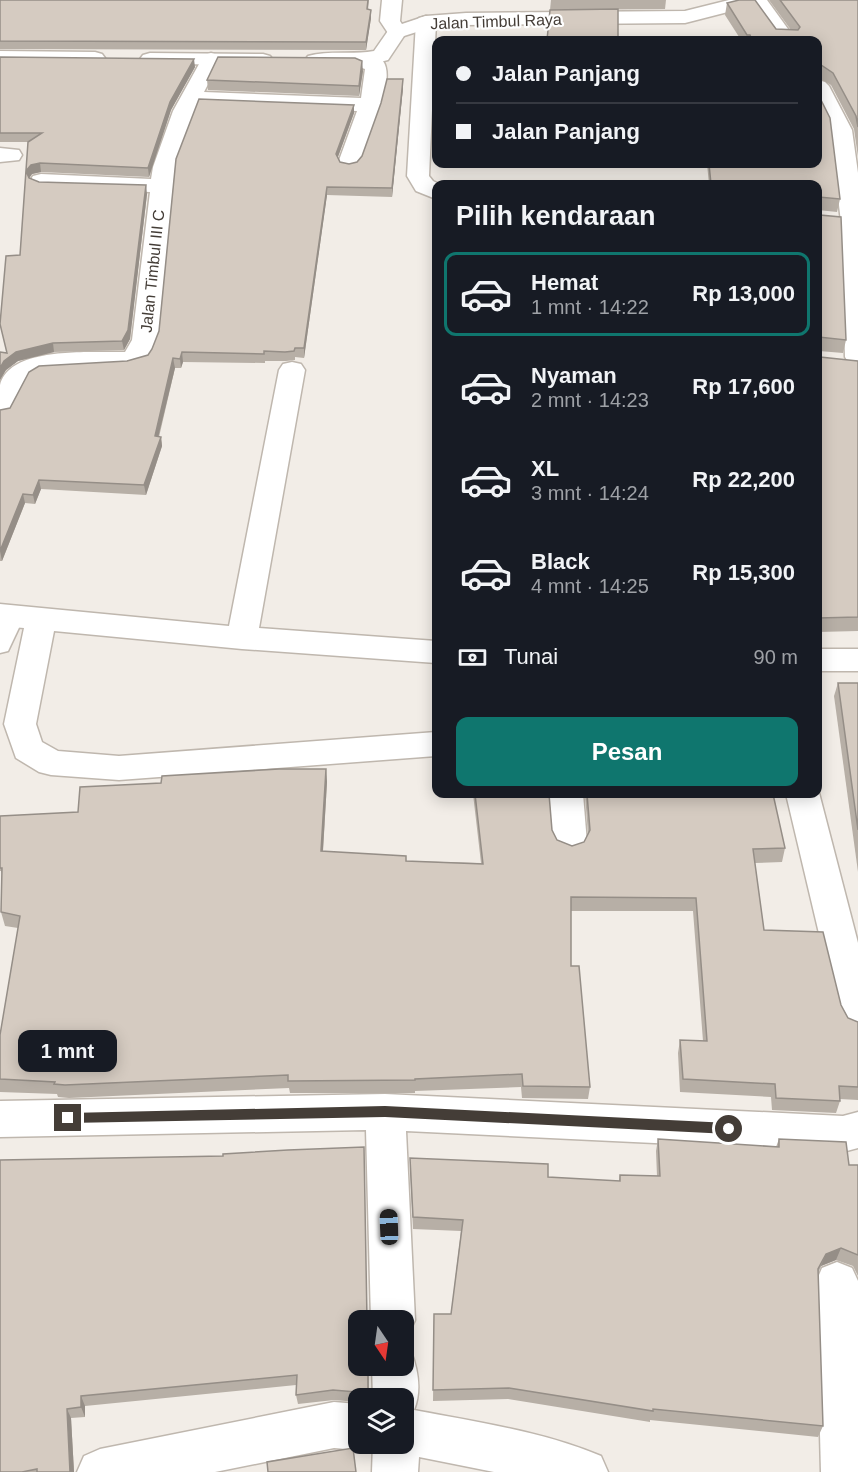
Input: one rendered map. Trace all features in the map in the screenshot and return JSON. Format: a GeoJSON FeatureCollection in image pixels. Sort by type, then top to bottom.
{"type":"FeatureCollection","features":[{"type":"Feature","properties":{"kind":"street"},"geometry":{"type":"LineString","coordinates":[[301,60],[357,60],[381,56],[397,32],[390,21],[392,0]]}},
{"type":"Feature","properties":{"kind":"street","name":"Jalan Timbul Raya"},"geometry":{"type":"LineString","coordinates":[[397,32],[426,22],[466,19],[685,17],[752,0]]}},
{"type":"Feature","properties":{"kind":"street"},"geometry":{"type":"LineString","coordinates":[[757,0],[783,36]]}},
{"type":"Feature","properties":{"kind":"street"},"geometry":{"type":"LineString","coordinates":[[426,22],[417,176],[424,186],[432,190]]}},
{"type":"Feature","properties":{"kind":"street"},"geometry":{"type":"LineString","coordinates":[[0,57],[279,60]]}},
{"type":"Feature","properties":{"kind":"street","name":"Jalan Timbul III C"},"geometry":{"type":"LineString","coordinates":[[0,410],[7,386],[25,370],[40,364],[129,360],[139,356],[145,340],[164,167],[171,143],[190,98],[211,59]]}},
{"type":"Feature","properties":{"kind":"street"},"geometry":{"type":"LineString","coordinates":[[349,163],[361,125],[371,105],[376,65],[357,60]]}},
{"type":"Feature","properties":{"kind":"street"},"geometry":{"type":"LineString","coordinates":[[822,94],[841,130],[841,221],[851,361]]}},
{"type":"Feature","properties":{"kind":"street"},"geometry":{"type":"LineString","coordinates":[[190,98],[371,105]]}},
{"type":"Feature","properties":{"kind":"street"},"geometry":{"type":"LineString","coordinates":[[41,181],[161,186]]}},
{"type":"Feature","properties":{"kind":"street"},"geometry":{"type":"LineString","coordinates":[[242,638],[292,370]]}},
{"type":"Feature","properties":{"kind":"street"},"geometry":{"type":"LineString","coordinates":[[432,652],[242,638],[18,617],[20,724],[28,749],[51,763],[119,768],[432,744]]}},
{"type":"Feature","properties":{"kind":"street"},"geometry":{"type":"LineString","coordinates":[[822,660],[858,660]]}},
{"type":"Feature","properties":{"kind":"street"},"geometry":{"type":"LineString","coordinates":[[566,798],[570,843]]}},
{"type":"Feature","properties":{"kind":"street"},"geometry":{"type":"LineString","coordinates":[[804,798],[858,1018]]}},
{"type":"Feature","properties":{"kind":"street"},"geometry":{"type":"LineString","coordinates":[[385,1112],[393,1310]]}},
{"type":"Feature","properties":{"kind":"street"},"geometry":{"type":"LineString","coordinates":[[0,1119],[385,1112],[843,1134],[858,1130]]}},
{"type":"Feature","properties":{"kind":"street"},"geometry":{"type":"LineString","coordinates":[[837,1282],[844,1472]]}},
{"type":"Feature","properties":{"kind":"street"},"geometry":{"type":"LineString","coordinates":[[100,1472],[334,1425],[348,1426]]}},
{"type":"Feature","properties":{"kind":"street"},"geometry":{"type":"LineString","coordinates":[[414,1433],[519,1454],[585,1472]]}},
{"type":"Feature","properties":{"kind":"street"},"geometry":{"type":"LineString","coordinates":[[395,1472],[396,1454]]}},
{"type":"Feature","properties":{"kind":"lane"},"geometry":{"type":"LineString","coordinates":[[0,645],[18,617]]}},
{"type":"Feature","properties":{"kind":"building"},"geometry":{"type":"Polygon","coordinates":[[[0,0],[368,0],[367,9],[371,10],[366,42],[0,41],[0,0]]]}},
{"type":"Feature","properties":{"kind":"building"},"geometry":{"type":"Polygon","coordinates":[[[755,0],[776,29],[798,30],[800,27],[780,0],[858,0],[858,127],[856,116],[833,73],[822,66],[822,36],[747,35],[727,3],[755,0]]]}},
{"type":"Feature","properties":{"kind":"building"},"geometry":{"type":"Polygon","coordinates":[[[618,9],[618,36],[547,36],[550,10],[618,9]]]}},
{"type":"Feature","properties":{"kind":"building"},"geometry":{"type":"Polygon","coordinates":[[[0,57],[194,59],[170,102],[148,168],[40,163],[31,165],[26,171],[29,178],[39,182],[146,185],[128,330],[122,341],[53,343],[16,352],[4,361],[0,368],[0,352],[7,353],[0,324],[6,256],[20,255],[28,142],[42,133],[0,133],[0,57]]]}},
{"type":"Feature","properties":{"kind":"building"},"geometry":{"type":"Polygon","coordinates":[[[218,57],[355,58],[362,61],[359,86],[207,80],[218,57]]]}},
{"type":"Feature","properties":{"kind":"building"},"geometry":{"type":"Polygon","coordinates":[[[387,79],[403,79],[392,188],[327,187],[304,348],[295,348],[294,351],[285,352],[264,351],[264,354],[182,352],[180,359],[173,358],[155,436],[161,437],[144,485],[39,480],[33,495],[23,494],[0,551],[0,410],[10,408],[29,372],[39,366],[127,361],[148,355],[152,349],[159,331],[176,159],[199,99],[354,105],[336,154],[340,162],[349,164],[357,162],[362,156],[387,79]]]}},
{"type":"Feature","properties":{"kind":"building"},"geometry":{"type":"Polygon","coordinates":[[[822,102],[830,118],[840,199],[822,197],[822,180],[711,180],[709,168],[822,168],[822,102]]]}},
{"type":"Feature","properties":{"kind":"building"},"geometry":{"type":"Polygon","coordinates":[[[822,215],[841,217],[846,340],[822,337],[822,215]]]}},
{"type":"Feature","properties":{"kind":"building"},"geometry":{"type":"Polygon","coordinates":[[[822,357],[858,361],[858,617],[822,618],[822,357]]]}},
{"type":"Feature","properties":{"kind":"building"},"geometry":{"type":"Polygon","coordinates":[[[838,683],[858,683],[858,830],[838,683]]]}},
{"type":"Feature","properties":{"kind":"building"},"geometry":{"type":"Polygon","coordinates":[[[279,769],[326,769],[321,851],[406,856],[406,861],[483,864],[475,798],[549,798],[552,830],[557,840],[572,846],[584,842],[590,830],[587,798],[774,798],[785,848],[753,849],[764,930],[823,932],[841,1005],[848,1018],[858,1022],[858,1087],[839,1086],[840,1101],[776,1098],[775,1084],[683,1079],[680,1040],[707,1041],[696,898],[571,897],[571,966],[579,966],[590,1087],[523,1086],[522,1074],[415,1080],[288,1081],[288,1075],[65,1085],[54,1084],[55,1082],[0,1079],[0,1035],[20,916],[1,912],[0,816],[78,812],[80,787],[161,783],[162,776],[279,769]]]}},
{"type":"Feature","properties":{"kind":"building"},"geometry":{"type":"Polygon","coordinates":[[[658,1139],[779,1147],[779,1139],[846,1142],[849,1165],[858,1165],[858,1255],[841,1248],[826,1254],[818,1269],[823,1426],[653,1409],[653,1411],[509,1388],[433,1390],[434,1314],[451,1314],[463,1220],[413,1217],[410,1158],[548,1164],[548,1177],[620,1181],[620,1175],[660,1176],[658,1139]]]}},
{"type":"Feature","properties":{"kind":"building"},"geometry":{"type":"Polygon","coordinates":[[[364,1147],[367,1310],[348,1310],[348,1376],[368,1376],[368,1388],[348,1388],[348,1391],[333,1390],[296,1395],[297,1375],[81,1396],[81,1407],[67,1409],[70,1472],[37,1472],[37,1469],[0,1472],[0,1160],[223,1156],[223,1154],[364,1147]]]}},
{"type":"Feature","properties":{"kind":"building"},"geometry":{"type":"Polygon","coordinates":[[[348,1449],[348,1454],[354,1454],[356,1472],[268,1472],[267,1462],[348,1449]]]}},
{"type":"Feature","properties":{"kind":"route"},"geometry":{"type":"LineString","coordinates":[[68,1118],[385,1112],[729,1129]]}}]}
